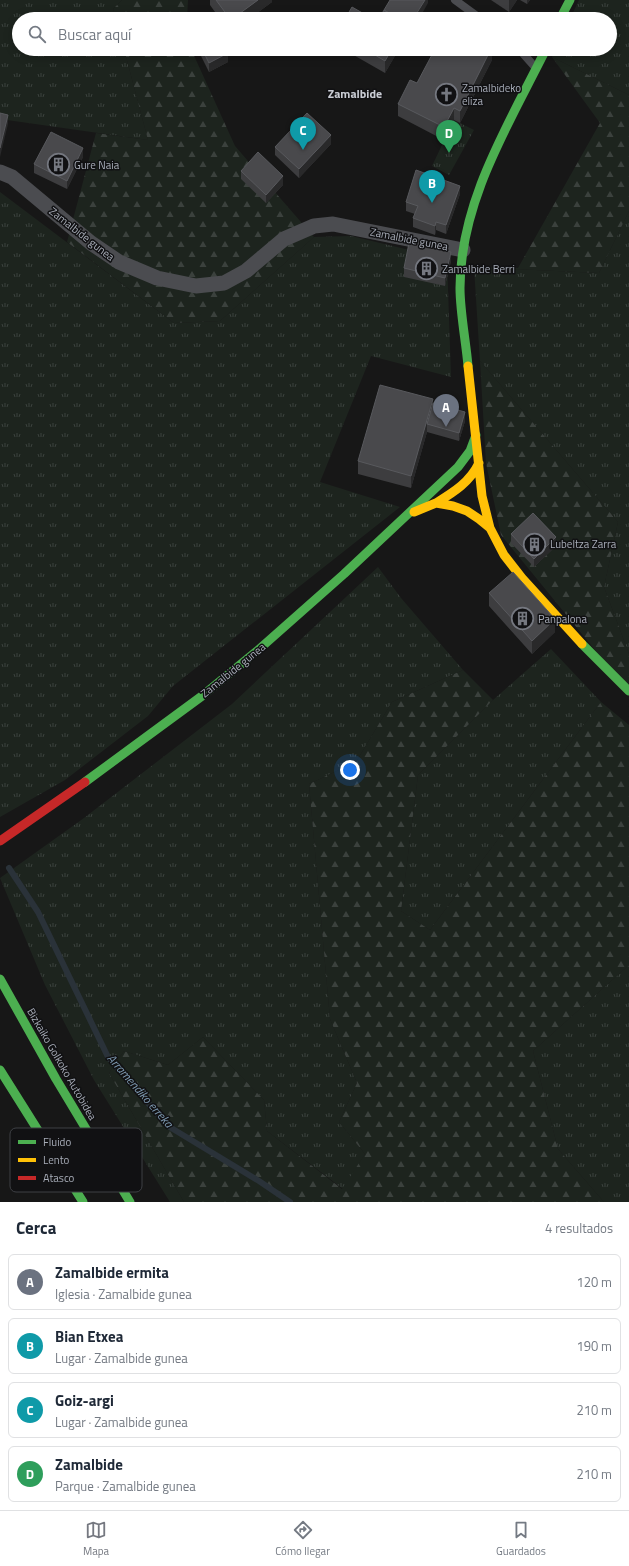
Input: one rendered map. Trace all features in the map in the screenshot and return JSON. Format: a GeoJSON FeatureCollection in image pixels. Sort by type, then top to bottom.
{"type":"FeatureCollection","features":[{"type":"Feature","properties":{"kind":"main road","name":"Zamalbide gunea"},"geometry":{"type":"LineString","coordinates":[[490,528],[482,496],[460,288],[463,250],[473,207],[488,166],[543,56]]}},
{"type":"Feature","properties":{"kind":"main road","name":"Zamalbide gunea"},"geometry":{"type":"LineString","coordinates":[[0,841],[46,810],[172,719],[226,676],[331,586],[409,514],[466,459],[474,444],[476,435]]}},
{"type":"Feature","properties":{"kind":"main road"},"geometry":{"type":"LineString","coordinates":[[409,514],[436,503],[468,482],[475,473],[479,463]]}},
{"type":"Feature","properties":{"kind":"main road"},"geometry":{"type":"LineString","coordinates":[[436,503],[453,506],[466,511],[490,528],[504,554],[522,578],[582,644],[629,691]]}},
{"type":"Feature","properties":{"kind":"main road","name":"Bizkaiko Golkoko Autobidea"},"geometry":{"type":"LineString","coordinates":[[0,979],[85,1128]]}},
{"type":"Feature","properties":{"kind":"main road"},"geometry":{"type":"LineString","coordinates":[[0,1070],[36,1128]]}},
{"type":"Feature","properties":{"kind":"main road"},"geometry":{"type":"LineString","coordinates":[[77,1192],[83,1202]]}},
{"type":"Feature","properties":{"kind":"main road","name":"Bizkaiko Golkoko Autobidea"},"geometry":{"type":"LineString","coordinates":[[124,1192],[130,1202]]}},
{"type":"Feature","properties":{"kind":"street","name":"Zamalbide gunea"},"geometry":{"type":"LineString","coordinates":[[0,172],[12,177],[91,243],[119,262],[157,278],[196,286],[224,283],[246,271],[284,239],[314,226],[332,224],[463,250]]}},
{"type":"Feature","properties":{"kind":"lane"},"geometry":{"type":"LineString","coordinates":[[455,0],[471,12]]}},
{"type":"Feature","properties":{"kind":"lane"},"geometry":{"type":"LineString","coordinates":[[525,56],[537,69]]}},
{"type":"Feature","properties":{"kind":"green space"},"geometry":{"type":"Polygon","coordinates":[[[0,0],[122,0],[113,9],[114,12],[12,12],[12,56],[126,56],[148,140],[0,119],[0,0]]]}},
{"type":"Feature","properties":{"kind":"green space"},"geometry":{"type":"Polygon","coordinates":[[[122,0],[188,0],[187,12],[114,12],[113,9],[122,0]]]}},
{"type":"Feature","properties":{"kind":"green space"},"geometry":{"type":"Polygon","coordinates":[[[579,0],[629,0],[629,95],[552,57],[617,56],[617,12],[573,12],[579,0]]]}},
{"type":"Feature","properties":{"kind":"green space"},"geometry":{"type":"Polygon","coordinates":[[[126,56],[194,56],[235,146],[314,237],[220,321],[174,323],[67,242],[96,133],[148,140],[126,56]]]}},
{"type":"Feature","properties":{"kind":"green space"},"geometry":{"type":"Polygon","coordinates":[[[552,57],[629,95],[629,211],[599,273],[474,267],[518,268],[600,123],[552,57]]]}},
{"type":"Feature","properties":{"kind":"green space"},"geometry":{"type":"Polygon","coordinates":[[[454,120],[474,130],[449,175],[432,166],[454,120]]]}},
{"type":"Feature","properties":{"kind":"green space"},"geometry":{"type":"Polygon","coordinates":[[[0,192],[174,323],[220,321],[314,237],[351,236],[447,259],[451,377],[371,356],[320,482],[400,507],[173,686],[148,716],[65,780],[0,817],[0,192]]]}},
{"type":"Feature","properties":{"kind":"green space"},"geometry":{"type":"Polygon","coordinates":[[[629,211],[629,654],[604,587],[618,522],[480,361],[474,267],[599,273],[629,211]]]}},
{"type":"Feature","properties":{"kind":"green space"},"geometry":{"type":"Polygon","coordinates":[[[480,361],[618,522],[604,587],[629,654],[629,685],[604,661],[501,535],[486,463],[480,361]]]}},
{"type":"Feature","properties":{"kind":"green space"},"geometry":{"type":"Polygon","coordinates":[[[378,567],[401,598],[463,670],[392,702],[356,762],[309,784],[330,1019],[357,1083],[339,1122],[365,1154],[343,1189],[267,1131],[264,1100],[203,1037],[168,1065],[124,1051],[109,1073],[141,1128],[124,1128],[94,1080],[45,985],[0,878],[84,818],[232,704],[378,567]]]}},
{"type":"Feature","properties":{"kind":"green space"},"geometry":{"type":"Polygon","coordinates":[[[551,649],[601,702],[430,930],[401,911],[418,775],[493,700],[551,649]]]}},
{"type":"Feature","properties":{"kind":"green space"},"geometry":{"type":"Polygon","coordinates":[[[463,670],[493,700],[418,775],[401,911],[430,930],[601,702],[629,725],[629,965],[533,1051],[558,1149],[604,1202],[184,1202],[109,1073],[124,1051],[168,1065],[203,1037],[264,1100],[267,1131],[342,1189],[365,1154],[339,1122],[357,1083],[330,1019],[309,784],[356,762],[392,702],[463,670]]]}},
{"type":"Feature","properties":{"kind":"green space"},"geometry":{"type":"Polygon","coordinates":[[[629,965],[629,1202],[604,1202],[558,1149],[533,1051],[629,965]]]}},
{"type":"Feature","properties":{"kind":"green space"},"geometry":{"type":"Polygon","coordinates":[[[142,1130],[184,1202],[170,1202],[142,1157],[142,1130]]]}},
{"type":"Feature","properties":{"kind":"building"},"geometry":{"type":"Polygon","coordinates":[[[216,0],[258,0],[242,12],[225,12],[216,0]]]}},
{"type":"Feature","properties":{"kind":"building"},"geometry":{"type":"Polygon","coordinates":[[[390,0],[425,0],[417,12],[388,12],[384,10],[390,0]]]}},
{"type":"Feature","properties":{"kind":"building"},"geometry":{"type":"Polygon","coordinates":[[[352,7],[361,12],[349,12],[352,7]]]}},
{"type":"Feature","properties":{"kind":"building"},"geometry":{"type":"Polygon","coordinates":[[[206,56],[222,56],[209,63],[206,56]]]}},
{"type":"Feature","properties":{"kind":"building"},"geometry":{"type":"Polygon","coordinates":[[[377,56],[388,56],[385,61],[377,56]]]}},
{"type":"Feature","properties":{"kind":"building","name":"Zamalbideko eliza"},"geometry":{"type":"Polygon","coordinates":[[[431,56],[488,56],[460,111],[454,108],[444,127],[398,104],[410,80],[417,83],[431,56]]]}},
{"type":"Feature","properties":{"kind":"building"},"geometry":{"type":"Polygon","coordinates":[[[0,113],[8,115],[0,148],[0,113]]]}},
{"type":"Feature","properties":{"kind":"building"},"geometry":{"type":"Polygon","coordinates":[[[307,113],[331,135],[299,169],[275,147],[307,113]]]}},
{"type":"Feature","properties":{"kind":"building","name":"Gure Naia"},"geometry":{"type":"Polygon","coordinates":[[[51,132],[83,148],[67,181],[34,164],[51,132]]]}},
{"type":"Feature","properties":{"kind":"building"},"geometry":{"type":"Polygon","coordinates":[[[258,152],[283,176],[266,195],[241,171],[258,152]]]}},
{"type":"Feature","properties":{"kind":"building"},"geometry":{"type":"Polygon","coordinates":[[[416,170],[460,186],[446,225],[436,222],[435,226],[413,218],[418,206],[406,202],[416,170]]]}},
{"type":"Feature","properties":{"kind":"building","name":"Zamalbide Berri"},"geometry":{"type":"Polygon","coordinates":[[[409,243],[451,252],[445,278],[404,268],[409,243]]]}},
{"type":"Feature","properties":{"kind":"building"},"geometry":{"type":"Polygon","coordinates":[[[380,385],[433,399],[411,476],[358,461],[380,385]]]}},
{"type":"Feature","properties":{"kind":"building"},"geometry":{"type":"Polygon","coordinates":[[[433,403],[465,412],[459,433],[427,424],[433,403]]]}},
{"type":"Feature","properties":{"kind":"building","name":"Lubeltza Zarra"},"geometry":{"type":"Polygon","coordinates":[[[533,513],[556,537],[534,559],[511,534],[533,513]]]}},
{"type":"Feature","properties":{"kind":"building","name":"Panpalona"},"geometry":{"type":"Polygon","coordinates":[[[513,572],[555,619],[532,641],[489,593],[513,572]]]}},
{"type":"Feature","properties":{"kind":"waterway","name":"Arramendiko erreka"},"geometry":{"type":"LineString","coordinates":[[9,868],[38,912],[108,1057],[168,1126],[259,1181],[290,1202]]}},
{"type":"Feature","properties":{"kind":"traffic: fast"},"geometry":{"type":"LineString","coordinates":[[564,12],[570,0]]}},
{"type":"Feature","properties":{"kind":"traffic: fast"},"geometry":{"type":"LineString","coordinates":[[468,366],[460,288],[462,256],[468,224],[477,194],[489,164],[542,56]]}},
{"type":"Feature","properties":{"kind":"traffic: fast"},"geometry":{"type":"LineString","coordinates":[[85,782],[202,696],[257,651],[344,574],[458,467],[470,451],[476,435]]}},
{"type":"Feature","properties":{"kind":"traffic: fast"},"geometry":{"type":"LineString","coordinates":[[582,644],[629,691]]}},
{"type":"Feature","properties":{"kind":"traffic: fast"},"geometry":{"type":"LineString","coordinates":[[0,979],[85,1128]]}},
{"type":"Feature","properties":{"kind":"traffic: fast"},"geometry":{"type":"LineString","coordinates":[[0,1070],[36,1128]]}},
{"type":"Feature","properties":{"kind":"traffic: fast"},"geometry":{"type":"LineString","coordinates":[[77,1192],[83,1202]]}},
{"type":"Feature","properties":{"kind":"traffic: fast"},"geometry":{"type":"LineString","coordinates":[[124,1192],[130,1202]]}},
{"type":"Feature","properties":{"kind":"traffic: slow"},"geometry":{"type":"LineString","coordinates":[[468,366],[482,496],[490,528]]}},
{"type":"Feature","properties":{"kind":"traffic: slow"},"geometry":{"type":"LineString","coordinates":[[436,503],[455,491],[466,481],[479,463]]}},
{"type":"Feature","properties":{"kind":"traffic: slow"},"geometry":{"type":"LineString","coordinates":[[414,512],[436,503],[453,506],[467,511],[479,519],[490,528],[504,555],[522,578],[582,644]]}},
{"type":"Feature","properties":{"kind":"traffic: jam"},"geometry":{"type":"LineString","coordinates":[[0,841],[85,782]]}},
{"type":"Feature","properties":{"kind":"place","name":"Zamalbideko eliza"},"geometry":{"type":"Point","coordinates":[446,94]}},
{"type":"Feature","properties":{"kind":"place","name":"Goiz-argi"},"geometry":{"type":"Point","coordinates":[303,150]}},
{"type":"Feature","properties":{"kind":"place","name":"Zamalbide"},"geometry":{"type":"Point","coordinates":[449,153]}},
{"type":"Feature","properties":{"kind":"place","name":"Gure Naia"},"geometry":{"type":"Point","coordinates":[59,165]}},
{"type":"Feature","properties":{"kind":"place","name":"Bian Etxea"},"geometry":{"type":"Point","coordinates":[432,203]}},
{"type":"Feature","properties":{"kind":"place","name":"Zamalbide Berri"},"geometry":{"type":"Point","coordinates":[427,269]}},
{"type":"Feature","properties":{"kind":"place","name":"Zamalbide ermita"},"geometry":{"type":"Point","coordinates":[446,427]}},
{"type":"Feature","properties":{"kind":"place","name":"Lubeltza Zarra"},"geometry":{"type":"Point","coordinates":[534,544]}},
{"type":"Feature","properties":{"kind":"place","name":"Panpalona"},"geometry":{"type":"Point","coordinates":[522,619]}},
{"type":"Feature","properties":{"kind":"district","name":"Zamalbide"},"geometry":{"type":"Point","coordinates":[355,94]}}]}
